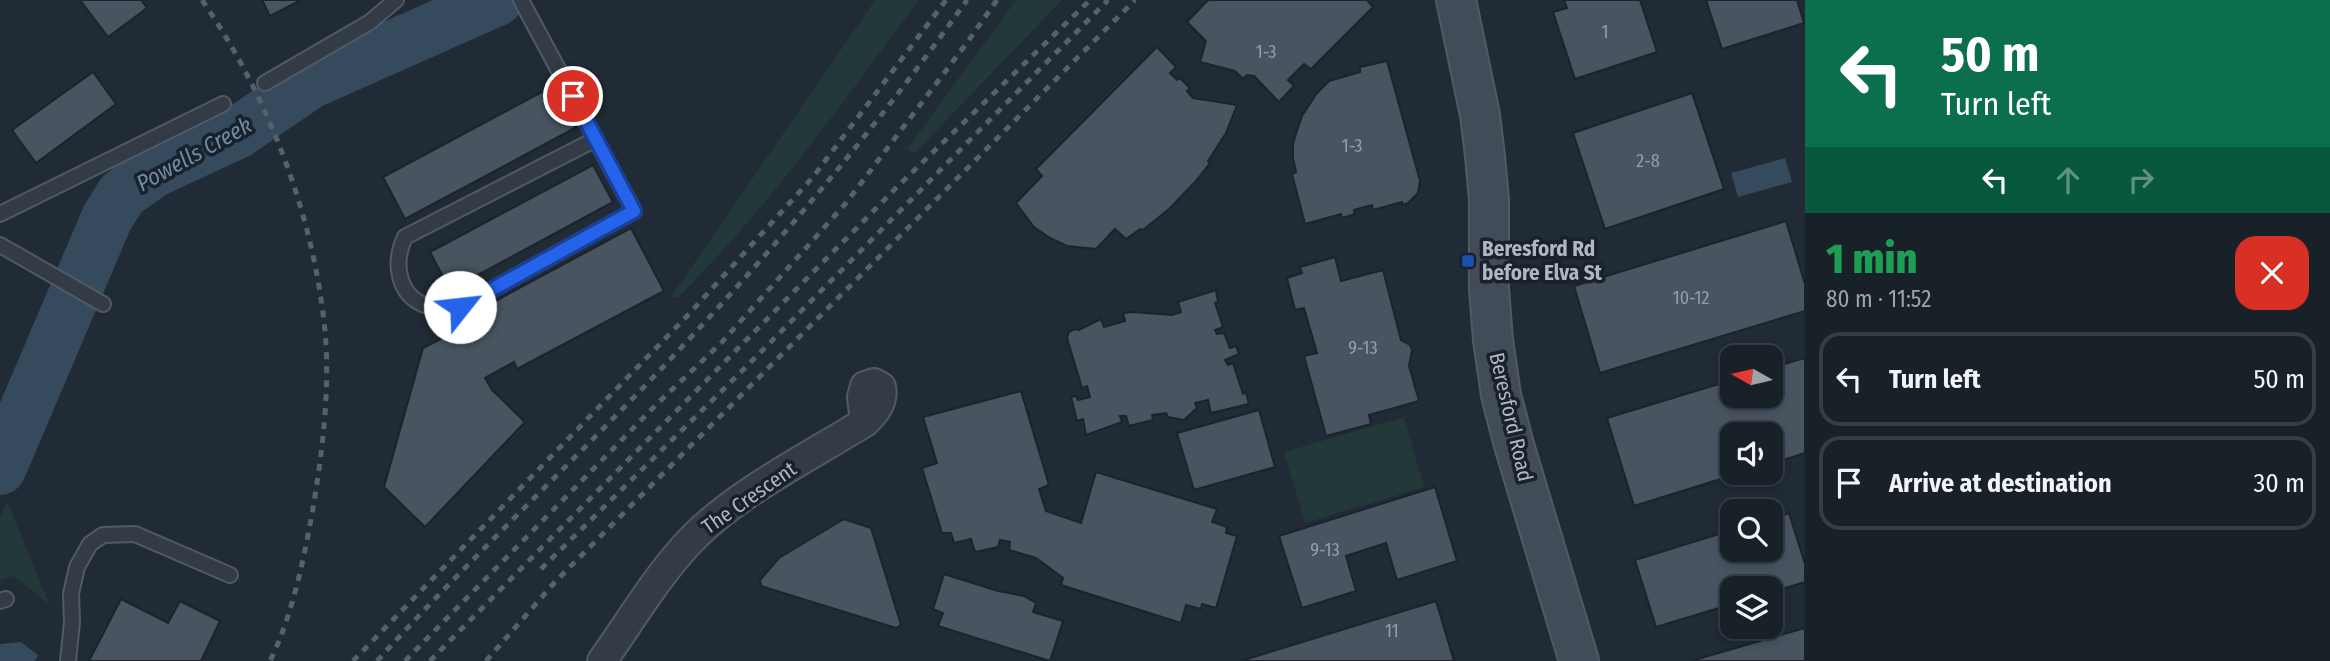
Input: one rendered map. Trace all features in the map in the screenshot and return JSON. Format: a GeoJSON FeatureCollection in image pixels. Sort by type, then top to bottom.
{"type":"FeatureCollection","features":[{"type":"Feature","properties":{"kind":"main road","name":"Beresford Road"},"geometry":{"type":"LineString","coordinates":[[1456,0],[1478,104],[1485,156],[1489,200],[1489,289],[1501,395],[1579,661]]}},
{"type":"Feature","properties":{"kind":"street","name":"The Crescent"},"geometry":{"type":"LineString","coordinates":[[602,661],[671,562],[697,534],[736,502],[865,422]]}},
{"type":"Feature","properties":{"kind":"lane"},"geometry":{"type":"LineString","coordinates":[[265,83],[370,22],[396,0]]}},
{"type":"Feature","properties":{"kind":"lane"},"geometry":{"type":"LineString","coordinates":[[524,5],[596,139],[634,211],[460,307],[443,309],[414,300],[403,286],[397,267],[398,252],[405,237],[596,139]]}},
{"type":"Feature","properties":{"kind":"lane"},"geometry":{"type":"LineString","coordinates":[[0,214],[223,104]]}},
{"type":"Feature","properties":{"kind":"lane"},"geometry":{"type":"LineString","coordinates":[[0,245],[103,304]]}},
{"type":"Feature","properties":{"kind":"lane"},"geometry":{"type":"LineString","coordinates":[[68,661],[72,622],[71,594],[77,567],[90,544],[103,535],[135,534],[230,575]]}},
{"type":"Feature","properties":{"kind":"green space"},"geometry":{"type":"Polygon","coordinates":[[[875,0],[919,0],[774,191],[711,264],[677,298],[671,297],[875,0]]]}},
{"type":"Feature","properties":{"kind":"green space"},"geometry":{"type":"Polygon","coordinates":[[[1016,0],[1062,0],[914,154],[907,149],[1016,0]]]}},
{"type":"Feature","properties":{"kind":"green space"},"geometry":{"type":"Polygon","coordinates":[[[1404,417],[1424,487],[1305,523],[1284,452],[1404,417]]]}},
{"type":"Feature","properties":{"kind":"green space"},"geometry":{"type":"Polygon","coordinates":[[[7,501],[49,604],[14,576],[0,580],[0,517],[7,501]]]}},
{"type":"Feature","properties":{"kind":"water"},"geometry":{"type":"Polygon","coordinates":[[[1785,158],[1792,182],[1738,197],[1731,173],[1785,158]]]}},
{"type":"Feature","properties":{"kind":"water"},"geometry":{"type":"Polygon","coordinates":[[[21,642],[38,655],[35,661],[0,661],[0,644],[21,642]]]}},
{"type":"Feature","properties":{"kind":"building"},"geometry":{"type":"Polygon","coordinates":[[[80,0],[141,0],[147,8],[108,37],[80,0]]]}},
{"type":"Feature","properties":{"kind":"building"},"geometry":{"type":"Polygon","coordinates":[[[262,0],[301,0],[270,16],[262,0]]]}},
{"type":"Feature","properties":{"kind":"building"},"geometry":{"type":"Polygon","coordinates":[[[1208,0],[1367,0],[1373,7],[1311,69],[1304,64],[1288,80],[1294,86],[1279,102],[1254,76],[1247,75],[1243,79],[1235,71],[1200,62],[1206,41],[1187,22],[1208,0]]]}},
{"type":"Feature","properties":{"kind":"building"},"geometry":{"type":"Polygon","coordinates":[[[1564,0],[1640,0],[1657,52],[1575,79],[1553,12],[1567,8],[1564,0]]]}},
{"type":"Feature","properties":{"kind":"building"},"geometry":{"type":"Polygon","coordinates":[[[1706,0],[1797,0],[1804,23],[1722,49],[1706,0]]]}},
{"type":"Feature","properties":{"kind":"building"},"geometry":{"type":"Polygon","coordinates":[[[1157,47],[1176,67],[1170,73],[1190,88],[1187,91],[1193,98],[1237,105],[1226,133],[1208,161],[1210,163],[1169,209],[1143,230],[1140,229],[1126,239],[1115,229],[1096,249],[1067,246],[1050,238],[1034,227],[1016,203],[1042,176],[1036,169],[1157,47]]]}},
{"type":"Feature","properties":{"kind":"building"},"geometry":{"type":"Polygon","coordinates":[[[1387,61],[1420,181],[1418,193],[1403,205],[1402,202],[1373,210],[1372,205],[1354,210],[1355,214],[1342,218],[1341,214],[1305,224],[1292,174],[1296,172],[1293,143],[1302,116],[1317,93],[1329,81],[1360,72],[1360,67],[1387,61]]]}},
{"type":"Feature","properties":{"kind":"building"},"geometry":{"type":"Polygon","coordinates":[[[93,72],[116,104],[36,163],[12,130],[93,72]]]}},
{"type":"Feature","properties":{"kind":"building"},"geometry":{"type":"Polygon","coordinates":[[[553,86],[575,128],[405,219],[383,177],[553,86]]]}},
{"type":"Feature","properties":{"kind":"building"},"geometry":{"type":"Polygon","coordinates":[[[1692,93],[1724,189],[1605,229],[1573,133],[1692,93]]]}},
{"type":"Feature","properties":{"kind":"building"},"geometry":{"type":"Polygon","coordinates":[[[593,165],[613,202],[450,290],[430,252],[593,165]]]}},
{"type":"Feature","properties":{"kind":"building"},"geometry":{"type":"Polygon","coordinates":[[[1786,221],[1805,284],[1805,311],[1600,373],[1574,286],[1786,221]]]}},
{"type":"Feature","properties":{"kind":"building"},"geometry":{"type":"Polygon","coordinates":[[[631,228],[664,291],[517,369],[514,362],[485,378],[492,390],[525,422],[425,527],[384,487],[423,348],[460,329],[464,337],[492,322],[484,307],[631,228]]]}},
{"type":"Feature","properties":{"kind":"building"},"geometry":{"type":"Polygon","coordinates":[[[1335,257],[1341,281],[1383,270],[1401,340],[1410,345],[1412,350],[1409,366],[1419,401],[1369,415],[1371,424],[1326,436],[1304,356],[1317,353],[1304,308],[1295,310],[1287,278],[1302,273],[1300,267],[1335,257]]]}},
{"type":"Feature","properties":{"kind":"building"},"geometry":{"type":"Polygon","coordinates":[[[1216,290],[1218,302],[1215,303],[1223,327],[1215,330],[1217,334],[1224,333],[1230,348],[1236,346],[1239,354],[1225,360],[1228,365],[1233,363],[1249,404],[1211,413],[1208,400],[1195,403],[1197,408],[1184,420],[1168,417],[1166,413],[1152,415],[1153,420],[1129,426],[1126,416],[1120,416],[1122,422],[1086,435],[1083,419],[1077,421],[1071,397],[1076,396],[1078,400],[1090,397],[1087,386],[1082,388],[1067,338],[1069,332],[1101,319],[1104,327],[1125,321],[1123,313],[1172,315],[1181,312],[1178,302],[1216,290]]]}},
{"type":"Feature","properties":{"kind":"building"},"geometry":{"type":"Polygon","coordinates":[[[1805,358],[1805,453],[1783,460],[1783,422],[1720,422],[1720,479],[1634,506],[1607,418],[1720,384],[1720,408],[1783,408],[1783,364],[1805,358]]]}},
{"type":"Feature","properties":{"kind":"building"},"geometry":{"type":"Polygon","coordinates":[[[1021,391],[1049,485],[1039,489],[1046,511],[1081,523],[1096,472],[1217,509],[1212,522],[1227,527],[1226,533],[1237,536],[1216,608],[1202,604],[1201,609],[1186,605],[1181,623],[1061,585],[1063,578],[1036,558],[1009,550],[1010,542],[1000,540],[998,547],[975,552],[971,539],[954,543],[951,533],[942,533],[922,468],[937,463],[923,417],[1021,391]]]}},
{"type":"Feature","properties":{"kind":"building"},"geometry":{"type":"Polygon","coordinates":[[[1259,410],[1275,467],[1194,490],[1177,433],[1259,410]]]}},
{"type":"Feature","properties":{"kind":"building"},"geometry":{"type":"Polygon","coordinates":[[[1435,487],[1457,561],[1397,580],[1386,543],[1346,556],[1356,591],[1302,608],[1279,536],[1435,487]]]}},
{"type":"Feature","properties":{"kind":"building"},"geometry":{"type":"Polygon","coordinates":[[[1789,513],[1805,564],[1805,582],[1783,588],[1783,576],[1720,576],[1720,608],[1656,627],[1635,560],[1720,534],[1720,562],[1783,562],[1783,515],[1789,513]]]}},
{"type":"Feature","properties":{"kind":"building"},"geometry":{"type":"Polygon","coordinates":[[[844,519],[871,528],[901,625],[896,628],[761,586],[760,580],[779,558],[844,519]]]}},
{"type":"Feature","properties":{"kind":"building"},"geometry":{"type":"Polygon","coordinates":[[[944,574],[1024,596],[1036,603],[1033,612],[1063,621],[1050,661],[938,626],[943,613],[933,609],[944,574]]]}},
{"type":"Feature","properties":{"kind":"building"},"geometry":{"type":"Polygon","coordinates":[[[121,599],[168,623],[180,601],[220,621],[201,661],[89,661],[121,599]]]}},
{"type":"Feature","properties":{"kind":"building"},"geometry":{"type":"Polygon","coordinates":[[[1436,601],[1454,661],[1241,661],[1436,601]]]}},
{"type":"Feature","properties":{"kind":"building"},"geometry":{"type":"Polygon","coordinates":[[[1805,628],[1805,661],[1691,661],[1767,639],[1783,639],[1783,634],[1805,628]]]}},
{"type":"Feature","properties":{"kind":"waterway","name":"Powells Creek"},"geometry":{"type":"LineString","coordinates":[[0,469],[107,218],[122,194],[155,171],[237,133],[310,83],[497,0]]}},
{"type":"Feature","properties":{"kind":"railway"},"geometry":{"type":"LineString","coordinates":[[202,0],[246,72],[281,149],[307,230],[326,338],[323,439],[316,489],[296,589],[285,626],[270,661]]}},
{"type":"Feature","properties":{"kind":"railway"},"geometry":{"type":"LineString","coordinates":[[353,661],[689,314],[813,177],[946,0]]}},
{"type":"Feature","properties":{"kind":"railway"},"geometry":{"type":"LineString","coordinates":[[377,661],[664,366],[739,284],[873,125],[967,0]]}},
{"type":"Feature","properties":{"kind":"railway"},"geometry":{"type":"LineString","coordinates":[[405,661],[659,402],[722,342],[846,203],[997,0]]}},
{"type":"Feature","properties":{"kind":"railway"},"geometry":{"type":"LineString","coordinates":[[430,661],[895,189],[1090,0]]}},
{"type":"Feature","properties":{"kind":"railway"},"geometry":{"type":"LineString","coordinates":[[541,569],[747,366],[1108,0]]}},
{"type":"Feature","properties":{"kind":"railway"},"geometry":{"type":"LineString","coordinates":[[486,661],[555,582],[1135,0]]}},
{"type":"Feature","properties":{"kind":"place","name":"Beresford Rd before Elva St"},"geometry":{"type":"Point","coordinates":[1468,261]}},
{"type":"Feature","properties":{"kind":"route"},"geometry":{"type":"LineString","coordinates":[[460,307],[634,211],[573,96]]}}]}
